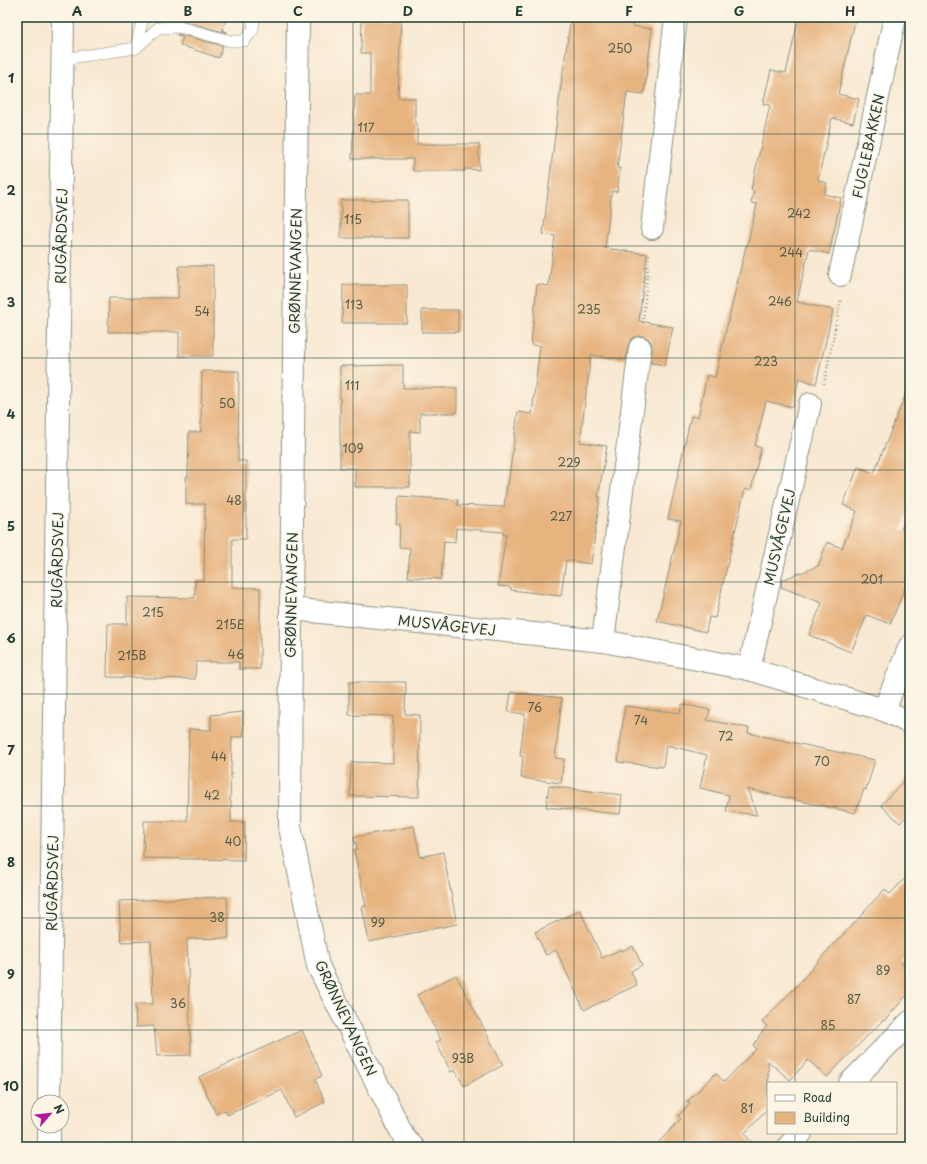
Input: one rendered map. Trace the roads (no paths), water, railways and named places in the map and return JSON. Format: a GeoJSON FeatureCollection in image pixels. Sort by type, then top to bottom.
{"type":"FeatureCollection","features":[{"type":"Feature","properties":{"kind":"street","name":"RUGÅRDSVEJ"},"geometry":{"type":"LineString","coordinates":[[49,1094],[63,17]]}},
{"type":"Feature","properties":{"kind":"street","name":"GRØNNEVANGEN"},"geometry":{"type":"LineString","coordinates":[[298,17],[290,827],[318,966],[405,1139],[413,1147]]}},
{"type":"Feature","properties":{"kind":"street"},"geometry":{"type":"LineString","coordinates":[[652,228],[676,17]]}},
{"type":"Feature","properties":{"kind":"street","name":"FUGLEBAKKEN"},"geometry":{"type":"LineString","coordinates":[[840,275],[895,17]]}},
{"type":"Feature","properties":{"kind":"street"},"geometry":{"type":"LineString","coordinates":[[603,641],[640,348]]}},
{"type":"Feature","properties":{"kind":"street","name":"MUSVÅGEVEJ"},"geometry":{"type":"LineString","coordinates":[[749,669],[810,404]]}},
{"type":"Feature","properties":{"kind":"street","name":"MUSVÅGEVEJ"},"geometry":{"type":"LineString","coordinates":[[291,609],[603,641],[749,669],[884,710],[910,723]]}},
{"type":"Feature","properties":{"kind":"street"},"geometry":{"type":"LineString","coordinates":[[884,710],[910,646]]}},
{"type":"Feature","properties":{"kind":"street"},"geometry":{"type":"LineString","coordinates":[[851,1082],[910,1022]]}},
{"type":"Feature","properties":{"kind":"street"},"geometry":{"type":"LineString","coordinates":[[49,1134],[49,1147]]}},
{"type":"Feature","properties":{"kind":"street"},"geometry":{"type":"LineString","coordinates":[[788,1147],[800,1134]]}},
{"type":"Feature","properties":{"kind":"lane"},"geometry":{"type":"LineString","coordinates":[[136,48],[143,17]]}},
{"type":"Feature","properties":{"kind":"lane"},"geometry":{"type":"LineString","coordinates":[[63,59],[136,48],[158,28],[179,27],[225,40],[244,41],[253,30],[254,17]]}}]}
